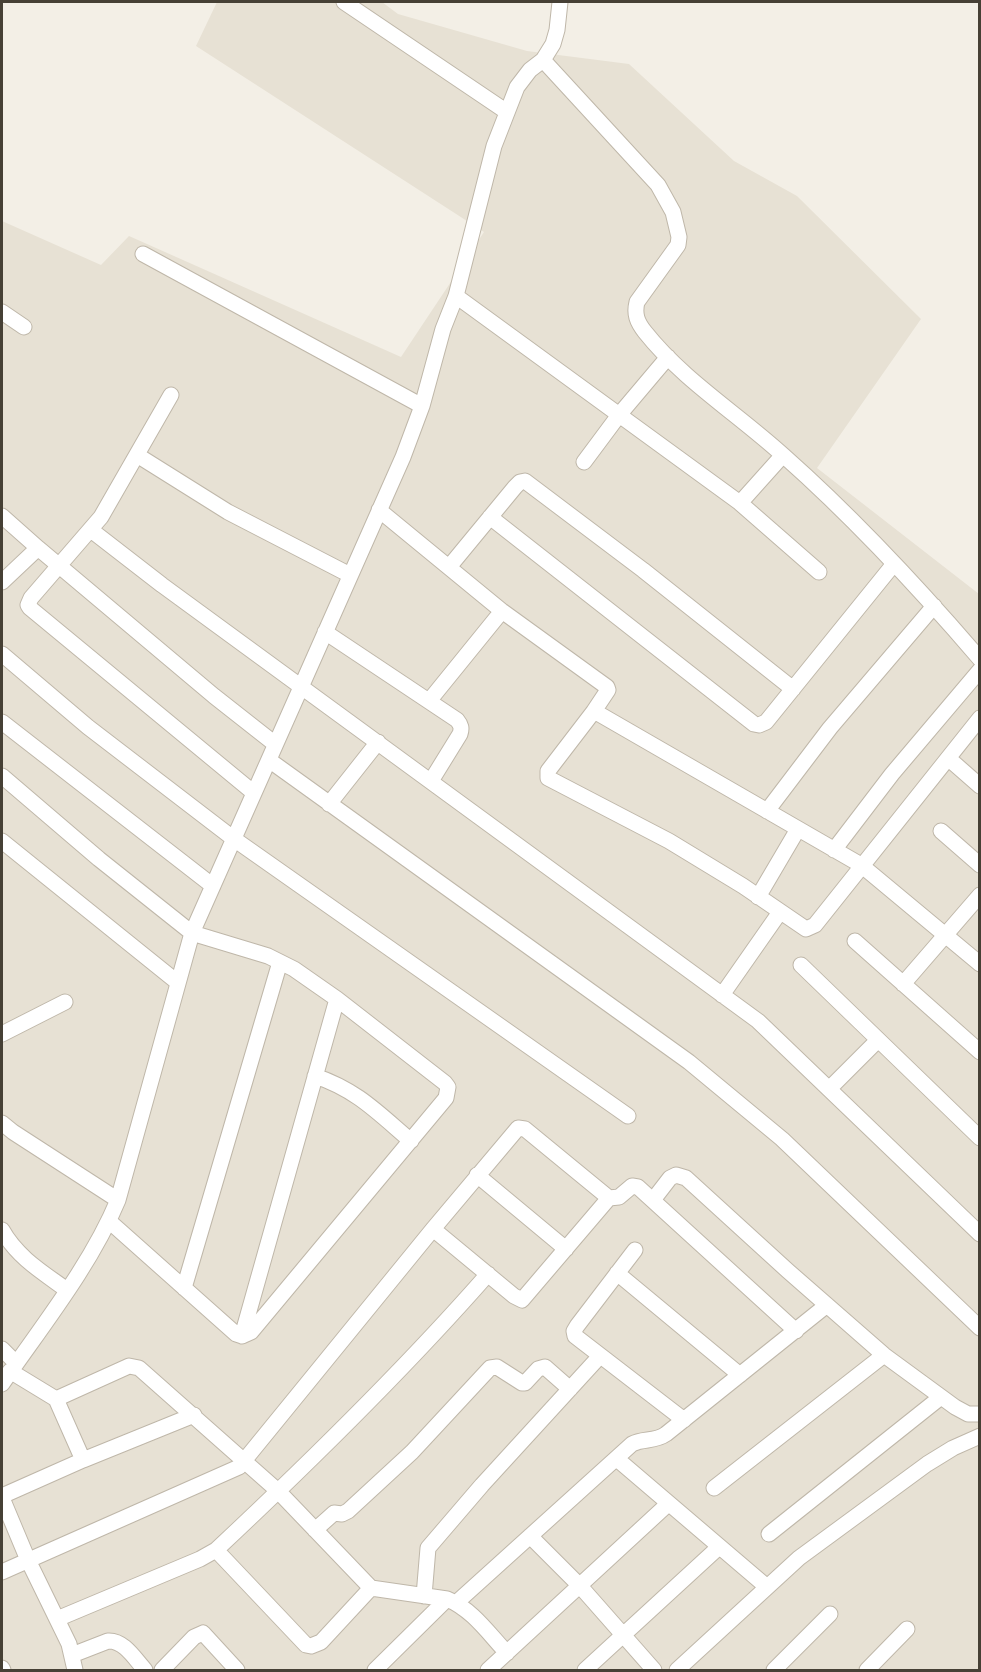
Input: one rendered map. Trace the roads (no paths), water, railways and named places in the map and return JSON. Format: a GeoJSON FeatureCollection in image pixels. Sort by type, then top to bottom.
{"type":"FeatureCollection","features":[{"type":"Feature","properties":{"kind":"street"},"geometry":{"type":"LineString","coordinates":[[344,2],[507,112]]}},
{"type":"Feature","properties":{"kind":"street"},"geometry":{"type":"LineString","coordinates":[[9,1372],[67,1290],[109,1221],[118,1200],[192,933],[403,457],[422,406],[443,329],[456,296],[494,146],[517,87],[530,70],[543,60],[553,44],[560,2]]}},
{"type":"Feature","properties":{"kind":"street"},"geometry":{"type":"LineString","coordinates":[[543,60],[658,185],[672,212],[679,237],[678,245],[641,295],[635,311],[637,320],[644,331],[668,357],[783,455],[836,504],[934,606],[980,659]]}},
{"type":"Feature","properties":{"kind":"street"},"geometry":{"type":"LineString","coordinates":[[143,254],[422,406]]}},
{"type":"Feature","properties":{"kind":"street"},"geometry":{"type":"LineString","coordinates":[[456,296],[740,503],[819,572]]}},
{"type":"Feature","properties":{"kind":"street"},"geometry":{"type":"LineString","coordinates":[[2,312],[24,327]]}},
{"type":"Feature","properties":{"kind":"street"},"geometry":{"type":"LineString","coordinates":[[584,462],[619,415],[668,357]]}},
{"type":"Feature","properties":{"kind":"street"},"geometry":{"type":"LineString","coordinates":[[171,394],[110,504],[91,530],[28,601],[30,608],[254,793]]}},
{"type":"Feature","properties":{"kind":"street"},"geometry":{"type":"LineString","coordinates":[[137,455],[228,512],[350,575]]}},
{"type":"Feature","properties":{"kind":"street"},"geometry":{"type":"LineString","coordinates":[[740,503],[783,455]]}},
{"type":"Feature","properties":{"kind":"street"},"geometry":{"type":"LineString","coordinates":[[449,567],[520,482],[525,481],[794,689]]}},
{"type":"Feature","properties":{"kind":"street"},"geometry":{"type":"LineString","coordinates":[[379,510],[502,611],[607,687],[606,694],[548,771],[548,777],[669,841],[806,929],[810,928],[980,718]]}},
{"type":"Feature","properties":{"kind":"street"},"geometry":{"type":"LineString","coordinates":[[2,516],[214,696],[275,744]]}},
{"type":"Feature","properties":{"kind":"street"},"geometry":{"type":"LineString","coordinates":[[490,518],[754,724],[763,725],[766,722],[893,565]]}},
{"type":"Feature","properties":{"kind":"street"},"geometry":{"type":"LineString","coordinates":[[91,530],[162,585],[758,1022],[980,1234]]}},
{"type":"Feature","properties":{"kind":"street"},"geometry":{"type":"LineString","coordinates":[[2,582],[38,548]]}},
{"type":"Feature","properties":{"kind":"street"},"geometry":{"type":"LineString","coordinates":[[767,811],[830,728],[934,606]]}},
{"type":"Feature","properties":{"kind":"street"},"geometry":{"type":"LineString","coordinates":[[429,701],[502,611]]}},
{"type":"Feature","properties":{"kind":"street"},"geometry":{"type":"LineString","coordinates":[[325,632],[457,720],[462,729],[431,781]]}},
{"type":"Feature","properties":{"kind":"street"},"geometry":{"type":"LineString","coordinates":[[2,654],[88,727],[234,839],[628,1116]]}},
{"type":"Feature","properties":{"kind":"street"},"geometry":{"type":"LineString","coordinates":[[834,850],[892,774],[980,670]]}},
{"type":"Feature","properties":{"kind":"street"},"geometry":{"type":"LineString","coordinates":[[594,711],[861,865],[980,964]]}},
{"type":"Feature","properties":{"kind":"street"},"geometry":{"type":"LineString","coordinates":[[2,722],[213,886]]}},
{"type":"Feature","properties":{"kind":"street"},"geometry":{"type":"LineString","coordinates":[[329,804],[378,742]]}},
{"type":"Feature","properties":{"kind":"street"},"geometry":{"type":"LineString","coordinates":[[948,758],[980,786]]}},
{"type":"Feature","properties":{"kind":"street"},"geometry":{"type":"LineString","coordinates":[[269,760],[689,1062],[782,1139],[980,1328]]}},
{"type":"Feature","properties":{"kind":"street"},"geometry":{"type":"LineString","coordinates":[[2,776],[99,859],[192,933],[280,962],[337,999],[448,1087],[446,1098],[411,1141],[251,1332],[242,1336],[236,1334],[109,1221]]}},
{"type":"Feature","properties":{"kind":"street"},"geometry":{"type":"LineString","coordinates":[[758,897],[798,829]]}},
{"type":"Feature","properties":{"kind":"street"},"geometry":{"type":"LineString","coordinates":[[941,831],[980,866]]}},
{"type":"Feature","properties":{"kind":"street"},"geometry":{"type":"LineString","coordinates":[[2,841],[177,982]]}},
{"type":"Feature","properties":{"kind":"street"},"geometry":{"type":"LineString","coordinates":[[903,984],[980,895]]}},
{"type":"Feature","properties":{"kind":"street"},"geometry":{"type":"LineString","coordinates":[[722,995],[780,912]]}},
{"type":"Feature","properties":{"kind":"street"},"geometry":{"type":"LineString","coordinates":[[855,941],[980,1052]]}},
{"type":"Feature","properties":{"kind":"street"},"geometry":{"type":"LineString","coordinates":[[184,1288],[280,962]]}},
{"type":"Feature","properties":{"kind":"street"},"geometry":{"type":"LineString","coordinates":[[801,966],[980,1138]]}},
{"type":"Feature","properties":{"kind":"street"},"geometry":{"type":"LineString","coordinates":[[242,1336],[337,999]]}},
{"type":"Feature","properties":{"kind":"street"},"geometry":{"type":"LineString","coordinates":[[2,1034],[64,1002]]}},
{"type":"Feature","properties":{"kind":"street"},"geometry":{"type":"LineString","coordinates":[[829,1089],[878,1040]]}},
{"type":"Feature","properties":{"kind":"street"},"geometry":{"type":"LineString","coordinates":[[315,1076],[362,1098],[411,1141]]}},
{"type":"Feature","properties":{"kind":"street"},"geometry":{"type":"LineString","coordinates":[[2,1123],[12,1132],[118,1200]]}},
{"type":"Feature","properties":{"kind":"street"},"geometry":{"type":"LineString","coordinates":[[2,1572],[230,1472],[245,1461],[477,1175],[514,1131],[522,1128],[609,1198],[619,1197],[635,1186],[796,1330]]}},
{"type":"Feature","properties":{"kind":"street"},"geometry":{"type":"LineString","coordinates":[[477,1175],[567,1249]]}},
{"type":"Feature","properties":{"kind":"street"},"geometry":{"type":"LineString","coordinates":[[653,1200],[670,1178],[676,1175],[686,1178],[884,1355],[968,1414],[980,1414]]}},
{"type":"Feature","properties":{"kind":"street"},"geometry":{"type":"LineString","coordinates":[[433,1229],[522,1300],[609,1198]]}},
{"type":"Feature","properties":{"kind":"street"},"geometry":{"type":"LineString","coordinates":[[2,1230],[15,1251],[67,1290]]}},
{"type":"Feature","properties":{"kind":"street"},"geometry":{"type":"LineString","coordinates":[[635,1250],[574,1331],[574,1336],[684,1420]]}},
{"type":"Feature","properties":{"kind":"street"},"geometry":{"type":"LineString","coordinates":[[617,1273],[740,1376]]}},
{"type":"Feature","properties":{"kind":"street"},"geometry":{"type":"LineString","coordinates":[[57,1619],[200,1560],[216,1550],[378,1393],[488,1274]]}},
{"type":"Feature","properties":{"kind":"street"},"geometry":{"type":"LineString","coordinates":[[375,1671],[451,1601],[530,1536],[632,1444],[639,1440],[660,1438],[828,1305]]}},
{"type":"Feature","properties":{"kind":"street"},"geometry":{"type":"LineString","coordinates":[[2,1350],[9,1372],[56,1399],[83,1460]]}},
{"type":"Feature","properties":{"kind":"street"},"geometry":{"type":"LineString","coordinates":[[714,1488],[884,1355]]}},
{"type":"Feature","properties":{"kind":"street"},"geometry":{"type":"LineString","coordinates":[[424,1596],[428,1548],[600,1356]]}},
{"type":"Feature","properties":{"kind":"street"},"geometry":{"type":"LineString","coordinates":[[56,1399],[129,1366],[145,1372],[278,1491],[370,1588],[451,1601],[466,1610],[507,1653]]}},
{"type":"Feature","properties":{"kind":"street"},"geometry":{"type":"LineString","coordinates":[[315,1530],[334,1513],[342,1514],[348,1511],[404,1460],[490,1368],[497,1367],[525,1383],[538,1369],[545,1367],[570,1389]]}},
{"type":"Feature","properties":{"kind":"street"},"geometry":{"type":"LineString","coordinates":[[769,1534],[941,1397]]}},
{"type":"Feature","properties":{"kind":"street"},"geometry":{"type":"LineString","coordinates":[[75,1671],[72,1654],[28,1560],[2,1497],[83,1460],[194,1415]]}},
{"type":"Feature","properties":{"kind":"street"},"geometry":{"type":"LineString","coordinates":[[677,1671],[799,1558],[927,1464],[952,1448],[980,1436]]}},
{"type":"Feature","properties":{"kind":"street"},"geometry":{"type":"LineString","coordinates":[[617,1459],[767,1587]]}},
{"type":"Feature","properties":{"kind":"street"},"geometry":{"type":"LineString","coordinates":[[488,1671],[668,1504]]}},
{"type":"Feature","properties":{"kind":"street"},"geometry":{"type":"LineString","coordinates":[[530,1536],[624,1634],[654,1671]]}},
{"type":"Feature","properties":{"kind":"street"},"geometry":{"type":"LineString","coordinates":[[585,1671],[719,1548]]}},
{"type":"Feature","properties":{"kind":"street"},"geometry":{"type":"LineString","coordinates":[[216,1550],[306,1645],[311,1646],[321,1642],[370,1588]]}},
{"type":"Feature","properties":{"kind":"street"},"geometry":{"type":"LineString","coordinates":[[774,1671],[830,1614]]}},
{"type":"Feature","properties":{"kind":"street"},"geometry":{"type":"LineString","coordinates":[[867,1671],[907,1629]]}},
{"type":"Feature","properties":{"kind":"street"},"geometry":{"type":"LineString","coordinates":[[162,1671],[194,1637],[203,1633],[237,1671]]}},
{"type":"Feature","properties":{"kind":"street"},"geometry":{"type":"LineString","coordinates":[[72,1654],[113,1641],[122,1645],[140,1668]]}}]}
